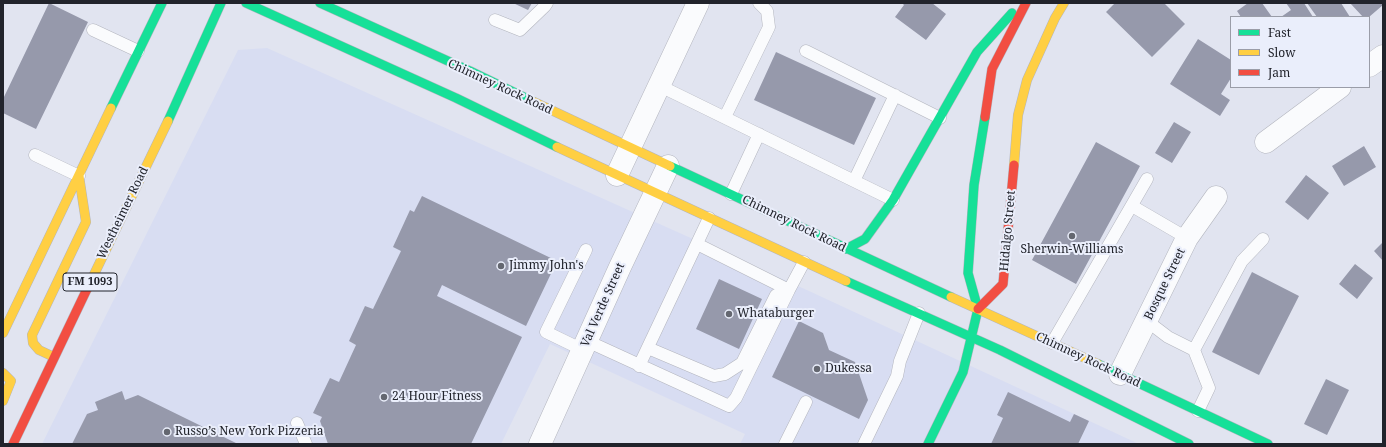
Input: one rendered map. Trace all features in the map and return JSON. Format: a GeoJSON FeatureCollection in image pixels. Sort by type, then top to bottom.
{"type":"FeatureCollection","features":[{"type":"Feature","properties":{"kind":"main road"},"geometry":{"type":"LineString","coordinates":[[3,332],[162,3]]}},
{"type":"Feature","properties":{"kind":"main road","name":"Westheimer Road"},"geometry":{"type":"LineString","coordinates":[[13,444],[222,3]]}},
{"type":"Feature","properties":{"kind":"main road"},"geometry":{"type":"LineString","coordinates":[[246,3],[456,98],[655,194],[1021,360],[1189,444]]}},
{"type":"Feature","properties":{"kind":"main road","name":"Chimney Rock Road"},"geometry":{"type":"LineString","coordinates":[[320,3],[470,71],[846,250],[1120,374],[1268,444]]}},
{"type":"Feature","properties":{"kind":"main road"},"geometry":{"type":"LineString","coordinates":[[846,250],[865,239],[893,200],[977,52],[1021,3]]}},
{"type":"Feature","properties":{"kind":"main road"},"geometry":{"type":"LineString","coordinates":[[928,444],[962,372],[978,309],[968,273],[976,170],[992,69],[1026,3]]}},
{"type":"Feature","properties":{"kind":"main road","name":"Hidalgo Street"},"geometry":{"type":"LineString","coordinates":[[978,309],[1003,284],[1018,115],[1027,80],[1036,58],[1055,18],[1064,3]]}},
{"type":"Feature","properties":{"kind":"main road"},"geometry":{"type":"LineString","coordinates":[[54,357],[39,350],[33,343],[32,335],[86,222],[79,176]]}},
{"type":"Feature","properties":{"kind":"main road"},"geometry":{"type":"LineString","coordinates":[[3,373],[11,381],[3,401]]}},
{"type":"Feature","properties":{"kind":"street"},"geometry":{"type":"LineString","coordinates":[[616,175],[698,3]]}},
{"type":"Feature","properties":{"kind":"street"},"geometry":{"type":"LineString","coordinates":[[1370,65],[1383,56]]}},
{"type":"Feature","properties":{"kind":"street"},"geometry":{"type":"LineString","coordinates":[[1266,142],[1339,88]]}},
{"type":"Feature","properties":{"kind":"street","name":"Val Verde Street"},"geometry":{"type":"LineString","coordinates":[[540,444],[668,166]]}},
{"type":"Feature","properties":{"kind":"street","name":"Bosque Street"},"geometry":{"type":"LineString","coordinates":[[1120,374],[1187,238],[1216,197]]}},
{"type":"Feature","properties":{"kind":"lane"},"geometry":{"type":"LineString","coordinates":[[495,20],[520,30],[547,3]]}},
{"type":"Feature","properties":{"kind":"lane"},"geometry":{"type":"LineString","coordinates":[[725,117],[769,26],[767,11],[759,3]]}},
{"type":"Feature","properties":{"kind":"lane"},"geometry":{"type":"LineString","coordinates":[[93,30],[138,51]]}},
{"type":"Feature","properties":{"kind":"lane"},"geometry":{"type":"LineString","coordinates":[[806,51],[940,118]]}},
{"type":"Feature","properties":{"kind":"lane"},"geometry":{"type":"LineString","coordinates":[[658,85],[893,200]]}},
{"type":"Feature","properties":{"kind":"lane"},"geometry":{"type":"LineString","coordinates":[[854,181],[895,95]]}},
{"type":"Feature","properties":{"kind":"lane"},"geometry":{"type":"LineString","coordinates":[[731,194],[759,134]]}},
{"type":"Feature","properties":{"kind":"lane"},"geometry":{"type":"LineString","coordinates":[[35,155],[79,176]]}},
{"type":"Feature","properties":{"kind":"lane"},"geometry":{"type":"LineString","coordinates":[[1052,343],[1147,179]]}},
{"type":"Feature","properties":{"kind":"lane"},"geometry":{"type":"LineString","coordinates":[[1132,206],[1187,238]]}},
{"type":"Feature","properties":{"kind":"lane"},"geometry":{"type":"LineString","coordinates":[[639,366],[709,218]]}},
{"type":"Feature","properties":{"kind":"lane"},"geometry":{"type":"LineString","coordinates":[[1194,350],[1242,261],[1263,239]]}},
{"type":"Feature","properties":{"kind":"lane"},"geometry":{"type":"LineString","coordinates":[[697,244],[789,290]]}},
{"type":"Feature","properties":{"kind":"lane"},"geometry":{"type":"LineString","coordinates":[[586,250],[546,332],[639,366],[729,406],[736,398],[804,262]]}},
{"type":"Feature","properties":{"kind":"lane"},"geometry":{"type":"LineString","coordinates":[[648,348],[714,376],[725,374],[742,363],[776,295],[789,290]]}},
{"type":"Feature","properties":{"kind":"lane"},"geometry":{"type":"LineString","coordinates":[[864,444],[897,376],[900,361],[919,313]]}},
{"type":"Feature","properties":{"kind":"lane"},"geometry":{"type":"LineString","coordinates":[[1147,321],[1168,337],[1194,350],[1209,388],[1198,411]]}},
{"type":"Feature","properties":{"kind":"lane"},"geometry":{"type":"LineString","coordinates":[[785,444],[806,402]]}},
{"type":"Feature","properties":{"kind":"lane"},"geometry":{"type":"LineString","coordinates":[[297,423],[306,444]]}},
{"type":"Feature","properties":{"kind":"shaded area"},"geometry":{"type":"Polygon","coordinates":[[[267,48],[809,291],[1139,444],[740,444],[745,434],[550,344],[501,444],[42,444],[238,50],[267,48]]]}},
{"type":"Feature","properties":{"kind":"building"},"geometry":{"type":"Polygon","coordinates":[[[49,3],[88,22],[36,129],[3,113],[3,99],[49,3]]]}},
{"type":"Feature","properties":{"kind":"building"},"geometry":{"type":"Polygon","coordinates":[[[513,3],[532,3],[528,10],[513,3]]]}},
{"type":"Feature","properties":{"kind":"building"},"geometry":{"type":"Polygon","coordinates":[[[902,3],[932,3],[946,14],[926,40],[895,17],[904,5],[902,3]]]}},
{"type":"Feature","properties":{"kind":"building"},"geometry":{"type":"Polygon","coordinates":[[[1115,3],[1164,3],[1185,24],[1152,57],[1106,12],[1115,3]]]}},
{"type":"Feature","properties":{"kind":"building"},"geometry":{"type":"Polygon","coordinates":[[[1248,3],[1262,3],[1271,16],[1240,16],[1237,11],[1248,3]]]}},
{"type":"Feature","properties":{"kind":"building"},"geometry":{"type":"Polygon","coordinates":[[[1286,3],[1304,3],[1312,16],[1282,16],[1291,10],[1286,3]]]}},
{"type":"Feature","properties":{"kind":"building"},"geometry":{"type":"Polygon","coordinates":[[[1307,3],[1341,3],[1349,16],[1316,16],[1307,3]]]}},
{"type":"Feature","properties":{"kind":"building"},"geometry":{"type":"Polygon","coordinates":[[[1350,3],[1383,3],[1383,5],[1370,16],[1362,16],[1350,3]]]}},
{"type":"Feature","properties":{"kind":"building"},"geometry":{"type":"Polygon","coordinates":[[[1198,39],[1230,59],[1230,80],[1221,94],[1230,100],[1220,116],[1170,84],[1198,39]]]}},
{"type":"Feature","properties":{"kind":"building"},"geometry":{"type":"Polygon","coordinates":[[[776,52],[876,98],[854,145],[754,100],[776,52]]]}},
{"type":"Feature","properties":{"kind":"building"},"geometry":{"type":"Polygon","coordinates":[[[1174,122],[1191,132],[1172,163],[1155,153],[1174,122]]]}},
{"type":"Feature","properties":{"kind":"building"},"geometry":{"type":"Polygon","coordinates":[[[1096,142],[1140,166],[1076,284],[1032,260],[1096,142]]]}},
{"type":"Feature","properties":{"kind":"building"},"geometry":{"type":"Polygon","coordinates":[[[1364,146],[1376,167],[1344,186],[1332,166],[1364,146]]]}},
{"type":"Feature","properties":{"kind":"building"},"geometry":{"type":"Polygon","coordinates":[[[1306,175],[1329,193],[1308,220],[1285,202],[1306,175]]]}},
{"type":"Feature","properties":{"kind":"building"},"geometry":{"type":"Polygon","coordinates":[[[422,196],[557,261],[526,326],[442,285],[437,296],[522,337],[471,444],[328,444],[320,421],[322,417],[313,413],[330,378],[339,382],[356,345],[349,341],[365,306],[373,309],[401,251],[393,247],[410,210],[414,212],[422,196]]]}},
{"type":"Feature","properties":{"kind":"building"},"geometry":{"type":"Polygon","coordinates":[[[1383,242],[1383,261],[1374,251],[1383,242]]]}},
{"type":"Feature","properties":{"kind":"building"},"geometry":{"type":"Polygon","coordinates":[[[1355,264],[1373,278],[1357,299],[1339,284],[1355,264]]]}},
{"type":"Feature","properties":{"kind":"building"},"geometry":{"type":"Polygon","coordinates":[[[1252,272],[1299,296],[1259,375],[1212,352],[1252,272]]]}},
{"type":"Feature","properties":{"kind":"building","name":"Whataburger"},"geometry":{"type":"Polygon","coordinates":[[[719,279],[762,299],[739,349],[696,329],[719,279]]]}},
{"type":"Feature","properties":{"kind":"building","name":"Dukessa"},"geometry":{"type":"Polygon","coordinates":[[[799,321],[823,333],[829,350],[855,362],[868,400],[859,419],[772,377],[799,321]]]}},
{"type":"Feature","properties":{"kind":"building"},"geometry":{"type":"Polygon","coordinates":[[[1326,379],[1349,390],[1327,435],[1304,424],[1326,379]]]}},
{"type":"Feature","properties":{"kind":"building"},"geometry":{"type":"Polygon","coordinates":[[[122,391],[125,400],[138,395],[238,444],[72,444],[87,414],[98,410],[95,402],[122,391]]]}},
{"type":"Feature","properties":{"kind":"building"},"geometry":{"type":"Polygon","coordinates":[[[1008,392],[1070,422],[1074,414],[1089,421],[1078,444],[991,444],[1003,418],[997,415],[1008,392]]]}},
{"type":"Feature","properties":{"kind":"traffic: fast"},"geometry":{"type":"LineString","coordinates":[[111,108],[162,3]]}},
{"type":"Feature","properties":{"kind":"traffic: fast"},"geometry":{"type":"LineString","coordinates":[[168,121],[221,3]]}},
{"type":"Feature","properties":{"kind":"traffic: fast"},"geometry":{"type":"LineString","coordinates":[[246,3],[456,98],[557,147]]}},
{"type":"Feature","properties":{"kind":"traffic: fast"},"geometry":{"type":"LineString","coordinates":[[320,3],[470,71],[532,101]]}},
{"type":"Feature","properties":{"kind":"traffic: fast"},"geometry":{"type":"LineString","coordinates":[[846,249],[865,239],[893,200],[977,52],[1012,13]]}},
{"type":"Feature","properties":{"kind":"traffic: fast"},"geometry":{"type":"LineString","coordinates":[[928,444],[963,372],[978,309],[968,273],[974,185],[985,117]]}},
{"type":"Feature","properties":{"kind":"traffic: fast"},"geometry":{"type":"LineString","coordinates":[[670,166],[951,297]]}},
{"type":"Feature","properties":{"kind":"traffic: fast"},"geometry":{"type":"LineString","coordinates":[[846,281],[1000,350],[1189,444]]}},
{"type":"Feature","properties":{"kind":"traffic: fast"},"geometry":{"type":"LineString","coordinates":[[1098,364],[1268,444]]}},
{"type":"Feature","properties":{"kind":"traffic: slow"},"geometry":{"type":"LineString","coordinates":[[1014,165],[1018,115],[1027,80],[1055,18],[1064,3]]}},
{"type":"Feature","properties":{"kind":"traffic: slow"},"geometry":{"type":"LineString","coordinates":[[532,101],[670,166]]}},
{"type":"Feature","properties":{"kind":"traffic: slow"},"geometry":{"type":"LineString","coordinates":[[3,333],[111,108]]}},
{"type":"Feature","properties":{"kind":"traffic: slow"},"geometry":{"type":"LineString","coordinates":[[87,289],[168,121]]}},
{"type":"Feature","properties":{"kind":"traffic: slow"},"geometry":{"type":"LineString","coordinates":[[557,147],[846,281]]}},
{"type":"Feature","properties":{"kind":"traffic: slow"},"geometry":{"type":"LineString","coordinates":[[54,357],[39,350],[33,343],[32,335],[86,222],[79,176]]}},
{"type":"Feature","properties":{"kind":"traffic: slow"},"geometry":{"type":"LineString","coordinates":[[951,297],[1098,364]]}},
{"type":"Feature","properties":{"kind":"traffic: slow"},"geometry":{"type":"LineString","coordinates":[[3,373],[11,381],[3,401]]}},
{"type":"Feature","properties":{"kind":"traffic: jam"},"geometry":{"type":"LineString","coordinates":[[985,117],[992,69],[1026,3]]}},
{"type":"Feature","properties":{"kind":"traffic: jam"},"geometry":{"type":"LineString","coordinates":[[978,309],[1003,284],[1014,165]]}},
{"type":"Feature","properties":{"kind":"traffic: jam"},"geometry":{"type":"LineString","coordinates":[[13,444],[87,289]]}},
{"type":"Feature","properties":{"kind":"place","name":"Sherwin-Williams"},"geometry":{"type":"Point","coordinates":[1072,236]}},
{"type":"Feature","properties":{"kind":"place","name":"Jimmy John's"},"geometry":{"type":"Point","coordinates":[501,266]}},
{"type":"Feature","properties":{"kind":"place","name":"Whataburger"},"geometry":{"type":"Point","coordinates":[729,314]}},
{"type":"Feature","properties":{"kind":"place","name":"Dukessa"},"geometry":{"type":"Point","coordinates":[817,369]}},
{"type":"Feature","properties":{"kind":"place","name":"24 Hour Fitness"},"geometry":{"type":"Point","coordinates":[384,397]}},
{"type":"Feature","properties":{"kind":"place","name":"Russo’s New York Pizzeria"},"geometry":{"type":"Point","coordinates":[167,432]}}]}
